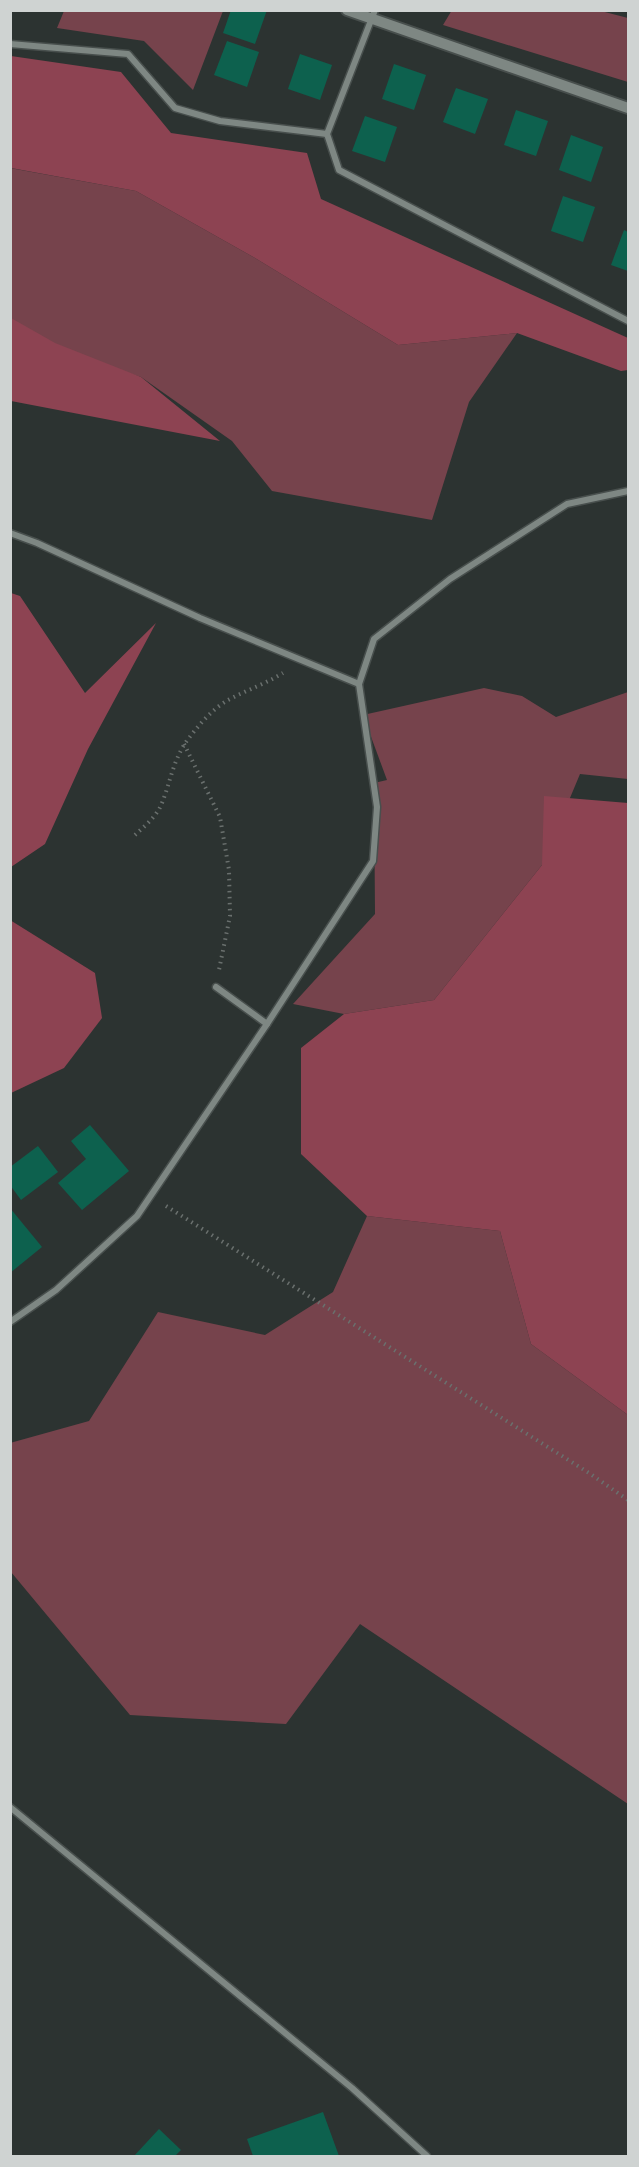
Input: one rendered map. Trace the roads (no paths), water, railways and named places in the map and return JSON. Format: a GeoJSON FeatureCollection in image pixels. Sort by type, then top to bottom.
{"type":"FeatureCollection","features":[{"type":"Feature","properties":{"kind":"street"},"geometry":{"type":"LineString","coordinates":[[347,10],[373,15],[628,108]]}},
{"type":"Feature","properties":{"kind":"street"},"geometry":{"type":"LineString","coordinates":[[373,15],[327,134],[339,170],[628,321]]}},
{"type":"Feature","properties":{"kind":"street"},"geometry":{"type":"LineString","coordinates":[[10,44],[128,54],[175,108],[220,121],[327,134]]}},
{"type":"Feature","properties":{"kind":"street"},"geometry":{"type":"LineString","coordinates":[[10,1322],[56,1290],[137,1216],[267,1024],[373,861],[377,807],[359,684],[374,639],[450,579],[567,504],[628,491]]}},
{"type":"Feature","properties":{"kind":"street"},"geometry":{"type":"LineString","coordinates":[[10,533],[37,543],[200,618],[359,684]]}},
{"type":"Feature","properties":{"kind":"street"},"geometry":{"type":"LineString","coordinates":[[216,987],[267,1024]]}},
{"type":"Feature","properties":{"kind":"street"},"geometry":{"type":"LineString","coordinates":[[10,1807],[352,2088],[427,2157]]}}]}
